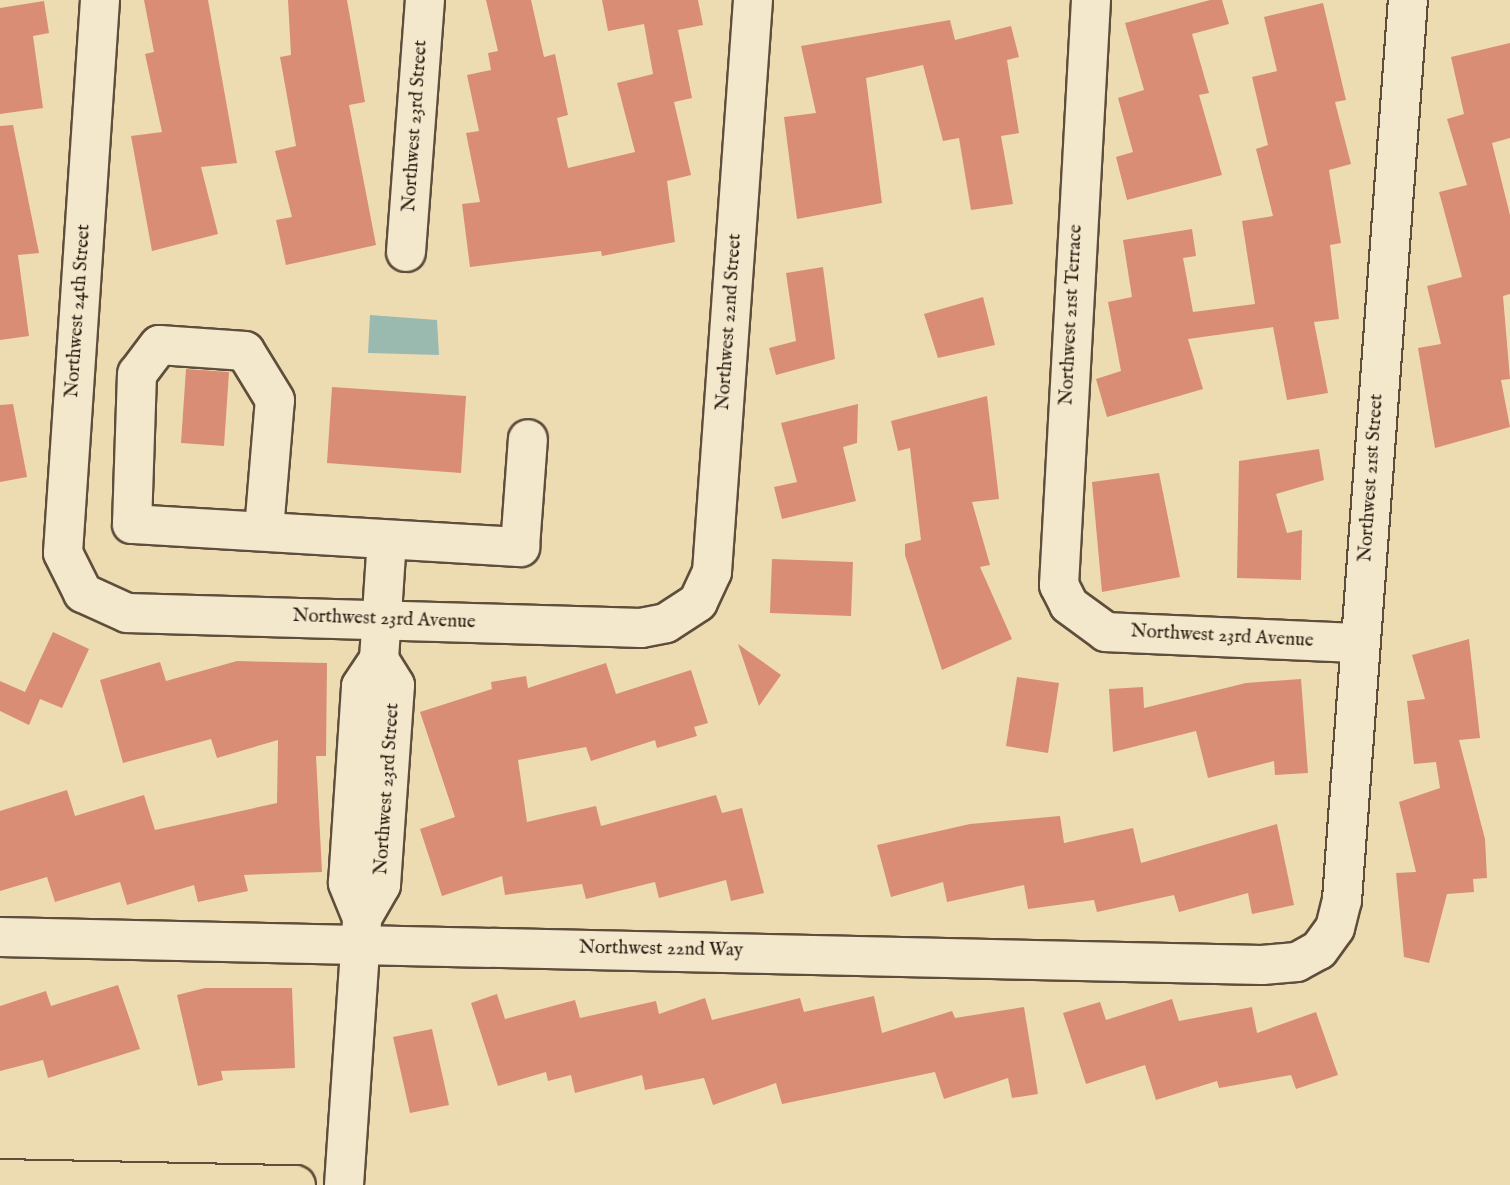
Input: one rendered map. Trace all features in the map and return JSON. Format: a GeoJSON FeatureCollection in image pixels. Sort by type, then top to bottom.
{"type":"FeatureCollection","features":[{"type":"Feature","properties":{"kind":"main road"},"geometry":{"type":"LineString","coordinates":[[0,1179],[296,1185]]}},
{"type":"Feature","properties":{"kind":"street","name":"Northwest 24th Street"},"geometry":{"type":"LineString","coordinates":[[100,0],[62,553],[83,593],[102,607]]}},
{"type":"Feature","properties":{"kind":"street","name":"Northwest 23rd Street"},"geometry":{"type":"LineString","coordinates":[[406,251],[425,0]]}},
{"type":"Feature","properties":{"kind":"street","name":"Northwest 22nd Street"},"geometry":{"type":"LineString","coordinates":[[666,624],[698,602],[712,572],[754,0]]}},
{"type":"Feature","properties":{"kind":"street","name":"Northwest 21st Terrace"},"geometry":{"type":"LineString","coordinates":[[1086,622],[1059,585],[1057,562],[1091,0]]}},
{"type":"Feature","properties":{"kind":"street","name":"Northwest 21st Street"},"geometry":{"type":"LineString","coordinates":[[1319,950],[1335,928],[1342,900],[1408,0]]}},
{"type":"Feature","properties":{"kind":"street"},"geometry":{"type":"LineString","coordinates":[[264,530],[275,400],[245,351],[159,345],[137,374],[132,524],[520,547],[528,439]]}},
{"type":"Feature","properties":{"kind":"street","name":"Northwest 23rd Street"},"geometry":{"type":"LineString","coordinates":[[344,1185],[361,931],[381,885],[395,685],[379,659],[387,540]]}},
{"type":"Feature","properties":{"kind":"street","name":"Northwest 23rd Avenue"},"geometry":{"type":"LineString","coordinates":[[102,607],[127,613],[666,624]]}},
{"type":"Feature","properties":{"kind":"street","name":"Northwest 23rd Avenue"},"geometry":{"type":"LineString","coordinates":[[1086,622],[1106,632],[1360,643]]}},
{"type":"Feature","properties":{"kind":"street","name":"Northwest 22nd Way"},"geometry":{"type":"LineString","coordinates":[[0,937],[361,931],[1262,965],[1297,962],[1319,950]]}},
{"type":"Feature","properties":{"kind":"water"},"geometry":{"type":"Polygon","coordinates":[[[370,315],[437,320],[439,355],[368,353],[370,315]]]}},
{"type":"Feature","properties":{"kind":"building"},"geometry":{"type":"Polygon","coordinates":[[[144,0],[208,0],[237,163],[201,167],[218,234],[152,251],[131,136],[162,132],[145,54],[154,52],[144,0]]]}},
{"type":"Feature","properties":{"kind":"building"},"geometry":{"type":"Polygon","coordinates":[[[288,0],[347,0],[365,102],[349,105],[376,245],[286,265],[276,220],[292,217],[275,151],[296,146],[280,57],[291,55],[288,0]]]}},
{"type":"Feature","properties":{"kind":"building"},"geometry":{"type":"Polygon","coordinates":[[[486,0],[531,0],[544,57],[555,54],[568,115],[557,118],[568,168],[635,152],[617,83],[653,74],[644,24],[608,31],[602,0],[698,0],[703,25],[678,30],[692,98],[674,102],[691,175],[667,181],[675,242],[602,256],[601,251],[470,267],[462,204],[480,202],[466,133],[479,131],[467,75],[491,70],[488,53],[498,51],[486,0]]]}},
{"type":"Feature","properties":{"kind":"building"},"geometry":{"type":"Polygon","coordinates":[[[1210,0],[1222,0],[1229,24],[1192,34],[1209,93],[1199,95],[1222,175],[1127,200],[1116,157],[1133,152],[1118,98],[1144,90],[1125,23],[1210,0]]]}},
{"type":"Feature","properties":{"kind":"building"},"geometry":{"type":"Polygon","coordinates":[[[44,1],[49,33],[33,36],[43,108],[0,114],[0,8],[44,1]]]}},
{"type":"Feature","properties":{"kind":"building"},"geometry":{"type":"Polygon","coordinates":[[[1323,3],[1346,100],[1335,102],[1351,164],[1329,170],[1341,243],[1330,245],[1339,319],[1314,322],[1328,393],[1287,400],[1273,327],[1188,339],[1203,389],[1107,417],[1096,379],[1121,371],[1108,302],[1132,297],[1123,240],[1192,229],[1196,256],[1183,258],[1193,312],[1255,304],[1242,221],[1273,216],[1256,149],[1268,145],[1252,77],[1277,71],[1264,17],[1323,3]]]}},
{"type":"Feature","properties":{"kind":"building"},"geometry":{"type":"Polygon","coordinates":[[[950,20],[955,40],[1011,26],[1019,57],[1007,60],[1019,133],[1001,136],[1013,204],[971,210],[959,138],[943,141],[923,65],[866,78],[882,203],[797,219],[784,117],[816,113],[801,46],[950,20]]]}},
{"type":"Feature","properties":{"kind":"building"},"geometry":{"type":"Polygon","coordinates":[[[1510,43],[1510,138],[1492,143],[1510,215],[1510,294],[1503,296],[1510,379],[1501,380],[1510,427],[1435,448],[1418,348],[1441,344],[1427,286],[1462,277],[1439,192],[1467,185],[1447,119],[1464,114],[1451,57],[1510,43]]]}},
{"type":"Feature","properties":{"kind":"building"},"geometry":{"type":"Polygon","coordinates":[[[13,125],[39,253],[18,255],[29,336],[0,340],[0,126],[13,125]]]}},
{"type":"Feature","properties":{"kind":"building"},"geometry":{"type":"Polygon","coordinates":[[[823,267],[835,359],[776,375],[769,348],[796,341],[786,273],[823,267]]]}},
{"type":"Feature","properties":{"kind":"building"},"geometry":{"type":"Polygon","coordinates":[[[983,297],[995,345],[938,358],[924,314],[983,297]]]}},
{"type":"Feature","properties":{"kind":"building"},"geometry":{"type":"Polygon","coordinates":[[[186,369],[229,372],[224,446],[181,443],[186,369]]]}},
{"type":"Feature","properties":{"kind":"building"},"geometry":{"type":"Polygon","coordinates":[[[332,387],[466,396],[461,473],[327,463],[332,387]]]}},
{"type":"Feature","properties":{"kind":"building"},"geometry":{"type":"Polygon","coordinates":[[[987,396],[999,499],[972,502],[990,565],[980,567],[1012,639],[942,670],[905,555],[905,544],[921,540],[910,448],[898,451],[891,421],[987,396]]]}},
{"type":"Feature","properties":{"kind":"building"},"geometry":{"type":"Polygon","coordinates":[[[13,404],[27,477],[0,482],[0,405],[13,404]]]}},
{"type":"Feature","properties":{"kind":"building"},"geometry":{"type":"Polygon","coordinates":[[[858,404],[857,443],[843,447],[856,501],[782,519],[774,487],[797,482],[781,423],[858,404]]]}},
{"type":"Feature","properties":{"kind":"building"},"geometry":{"type":"Polygon","coordinates":[[[1319,449],[1324,480],[1276,494],[1287,533],[1302,530],[1301,580],[1237,578],[1239,461],[1319,449]]]}},
{"type":"Feature","properties":{"kind":"building"},"geometry":{"type":"Polygon","coordinates":[[[1159,473],[1180,577],[1102,592],[1092,482],[1159,473]]]}},
{"type":"Feature","properties":{"kind":"building"},"geometry":{"type":"Polygon","coordinates":[[[772,559],[853,562],[851,616],[770,613],[772,559]]]}},
{"type":"Feature","properties":{"kind":"building"},"geometry":{"type":"Polygon","coordinates":[[[53,632],[89,649],[62,708],[40,699],[29,725],[0,711],[0,681],[25,692],[53,632]]]}},
{"type":"Feature","properties":{"kind":"building"},"geometry":{"type":"Polygon","coordinates":[[[1469,639],[1480,738],[1459,740],[1485,839],[1487,878],[1473,879],[1474,892],[1447,894],[1429,963],[1404,957],[1396,873],[1416,872],[1399,802],[1440,788],[1436,762],[1414,764],[1407,701],[1425,699],[1412,655],[1469,639]]]}},
{"type":"Feature","properties":{"kind":"building"},"geometry":{"type":"Polygon","coordinates":[[[738,644],[781,675],[759,706],[738,644]]]}},
{"type":"Feature","properties":{"kind":"building"},"geometry":{"type":"Polygon","coordinates":[[[237,661],[327,663],[326,756],[316,756],[322,872],[244,875],[248,891],[198,902],[194,885],[127,905],[120,882],[55,902],[47,877],[0,891],[0,811],[67,790],[75,816],[144,795],[155,830],[277,803],[278,740],[217,758],[211,739],[123,763],[100,680],[160,662],[166,681],[237,661]]]}},
{"type":"Feature","properties":{"kind":"building"},"geometry":{"type":"Polygon","coordinates":[[[606,663],[616,694],[691,670],[708,723],[694,727],[697,736],[657,748],[655,740],[591,761],[586,747],[518,760],[527,822],[596,806],[601,826],[716,795],[722,813],[742,808],[764,893],[731,901],[726,880],[659,898],[655,882],[586,899],[582,884],[505,895],[502,876],[442,896],[420,829],[455,817],[420,712],[492,689],[491,682],[526,676],[528,688],[606,663]]]}},
{"type":"Feature","properties":{"kind":"building"},"geometry":{"type":"Polygon","coordinates":[[[1017,677],[1059,683],[1048,753],[1006,746],[1017,677]]]}},
{"type":"Feature","properties":{"kind":"building"},"geometry":{"type":"Polygon","coordinates":[[[1301,679],[1308,773],[1275,775],[1274,761],[1208,778],[1196,731],[1113,752],[1109,689],[1143,687],[1144,708],[1246,683],[1301,679]]]}},
{"type":"Feature","properties":{"kind":"building"},"geometry":{"type":"Polygon","coordinates":[[[1060,816],[1064,843],[1133,828],[1141,863],[1277,824],[1294,905],[1252,914],[1248,893],[1179,912],[1174,895],[1097,912],[1094,900],[1028,909],[1024,885],[947,902],[943,882],[891,897],[877,845],[970,824],[1060,816]]]}},
{"type":"Feature","properties":{"kind":"building"},"geometry":{"type":"Polygon","coordinates":[[[118,985],[140,1049],[48,1078],[43,1060],[0,1071],[0,1006],[46,991],[51,1006],[118,985]]]}},
{"type":"Feature","properties":{"kind":"building"},"geometry":{"type":"Polygon","coordinates":[[[205,988],[292,988],[295,1068],[221,1071],[223,1080],[198,1086],[177,995],[205,988]]]}},
{"type":"Feature","properties":{"kind":"building"},"geometry":{"type":"Polygon","coordinates":[[[497,994],[505,1019],[575,1000],[580,1018],[656,1001],[659,1014],[705,998],[712,1020],[800,998],[804,1012],[874,996],[882,1033],[952,1011],[955,1018],[1024,1007],[1038,1094],[1012,1098],[1008,1078],[944,1099],[935,1072],[782,1104],[776,1083],[713,1105],[704,1078],[645,1090],[642,1075],[575,1093],[571,1075],[548,1081],[546,1072],[498,1086],[471,1003],[497,994]]]}},
{"type":"Feature","properties":{"kind":"building"},"geometry":{"type":"Polygon","coordinates":[[[1172,999],[1179,1021],[1252,1007],[1257,1033],[1316,1012],[1338,1075],[1296,1089],[1291,1075],[1219,1088],[1217,1081],[1156,1100],[1145,1065],[1086,1084],[1063,1013],[1100,1002],[1106,1020],[1172,999]]]}},
{"type":"Feature","properties":{"kind":"building"},"geometry":{"type":"Polygon","coordinates":[[[432,1029],[449,1105],[410,1113],[393,1037],[432,1029]]]}}]}
